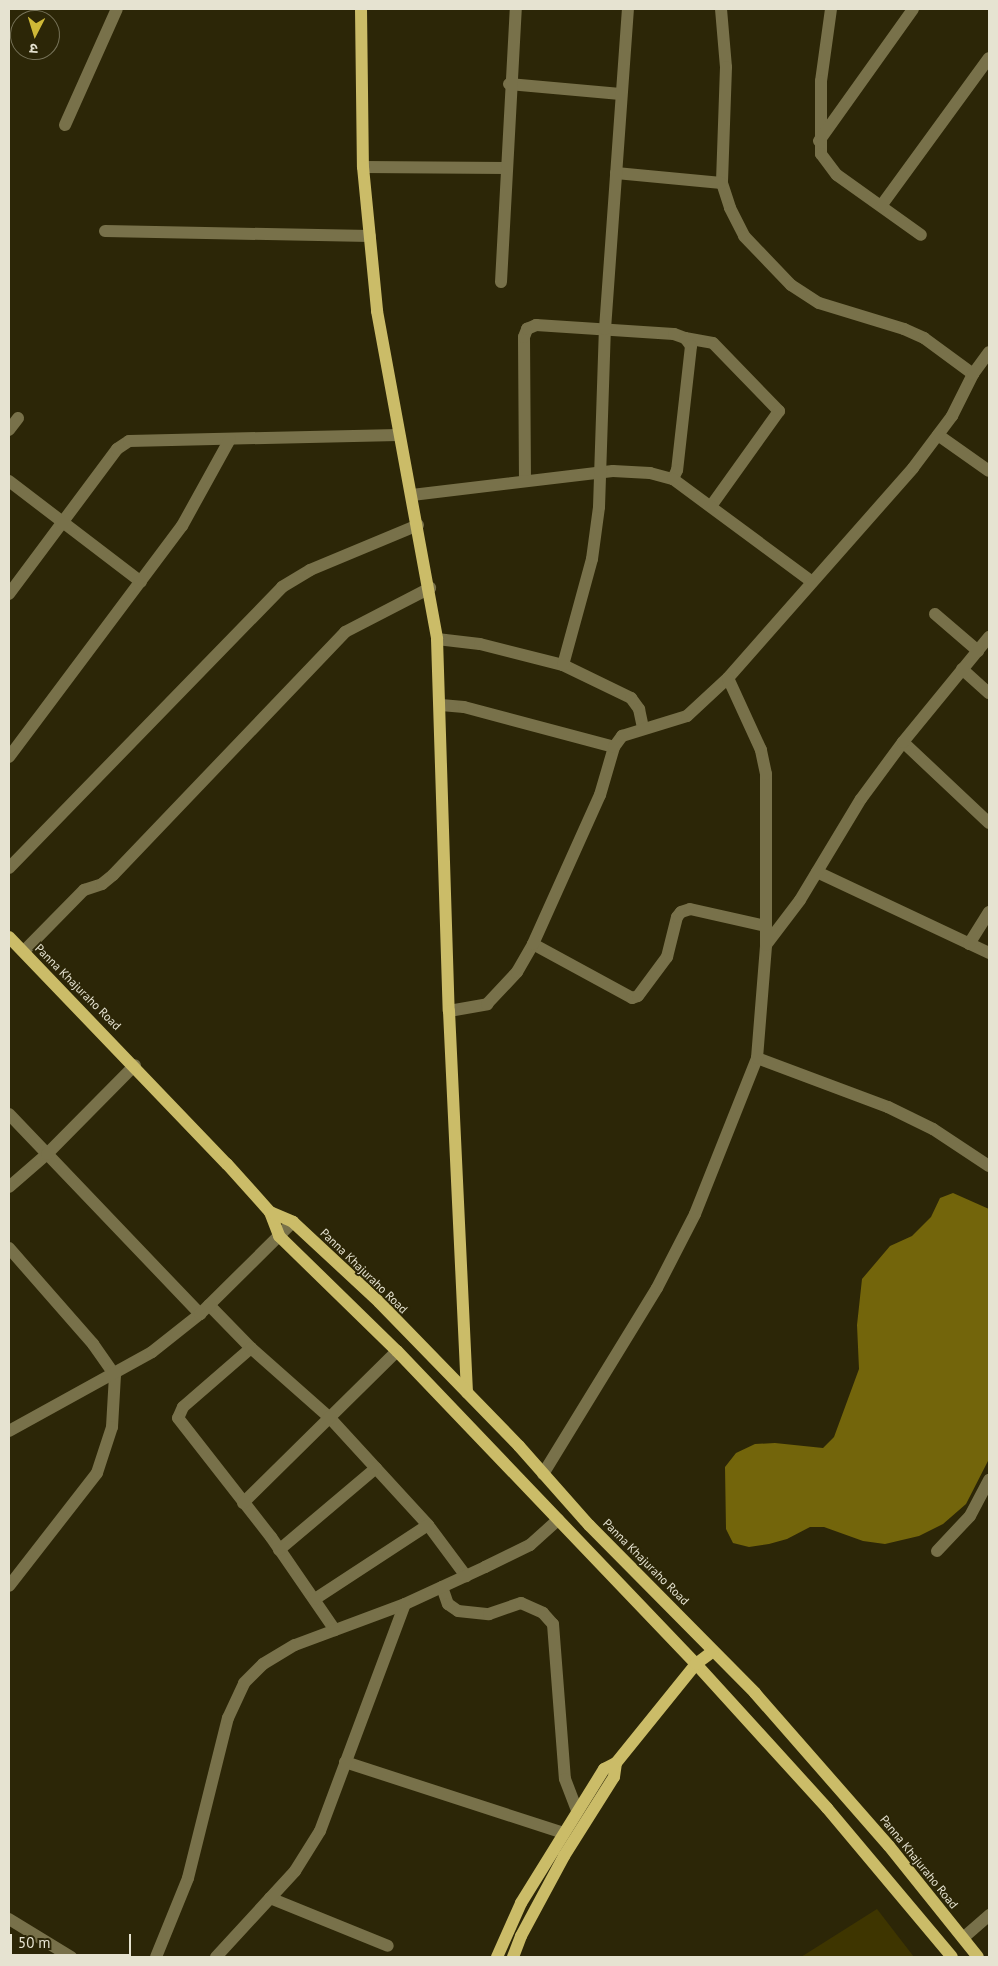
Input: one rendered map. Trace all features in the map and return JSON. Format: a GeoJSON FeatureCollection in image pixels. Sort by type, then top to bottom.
{"type":"FeatureCollection","features":[{"type":"Feature","properties":{"kind":"main road"},"geometry":{"type":"LineString","coordinates":[[361,9],[363,167],[377,311],[398,435],[430,588],[437,639],[441,705],[449,1011],[467,1393]]}},
{"type":"Feature","properties":{"kind":"main road","name":"Panna Khajuraho Road"},"geometry":{"type":"LineString","coordinates":[[14,945],[135,1064],[270,1212],[279,1236],[397,1351],[696,1664],[827,1808],[952,1957]]}},
{"type":"Feature","properties":{"kind":"main road","name":"Panna Khajuraho Road"},"geometry":{"type":"LineString","coordinates":[[270,1212],[293,1222],[379,1302],[714,1651],[815,1760],[978,1957]]}},
{"type":"Feature","properties":{"kind":"main road"},"geometry":{"type":"LineString","coordinates":[[497,1957],[517,1910],[604,1769],[616,1763],[696,1664],[714,1651]]}},
{"type":"Feature","properties":{"kind":"main road"},"geometry":{"type":"LineString","coordinates":[[513,1957],[521,1936],[564,1856],[614,1777],[616,1763]]}},
{"type":"Feature","properties":{"kind":"street"},"geometry":{"type":"LineString","coordinates":[[65,125],[117,9]]}},
{"type":"Feature","properties":{"kind":"street"},"geometry":{"type":"LineString","coordinates":[[501,282],[509,84],[516,9]]}},
{"type":"Feature","properties":{"kind":"street"},"geometry":{"type":"LineString","coordinates":[[563,665],[592,559],[599,508],[605,329],[628,9]]}},
{"type":"Feature","properties":{"kind":"street"},"geometry":{"type":"LineString","coordinates":[[722,9],[726,68],[722,184],[730,208],[744,236],[791,285],[819,303],[924,338],[973,374]]}},
{"type":"Feature","properties":{"kind":"street"},"geometry":{"type":"LineString","coordinates":[[831,9],[821,82],[819,140],[826,165],[921,236]]}},
{"type":"Feature","properties":{"kind":"street"},"geometry":{"type":"LineString","coordinates":[[819,140],[913,9]]}},
{"type":"Feature","properties":{"kind":"street"},"geometry":{"type":"LineString","coordinates":[[881,206],[989,58]]}},
{"type":"Feature","properties":{"kind":"street"},"geometry":{"type":"LineString","coordinates":[[509,84],[622,94]]}},
{"type":"Feature","properties":{"kind":"street"},"geometry":{"type":"LineString","coordinates":[[363,167],[506,168]]}},
{"type":"Feature","properties":{"kind":"street"},"geometry":{"type":"LineString","coordinates":[[616,173],[722,184]]}},
{"type":"Feature","properties":{"kind":"street"},"geometry":{"type":"LineString","coordinates":[[105,231],[370,236]]}},
{"type":"Feature","properties":{"kind":"street"},"geometry":{"type":"LineString","coordinates":[[526,481],[524,337],[527,329],[536,324],[674,334],[713,343],[779,411],[711,506]]}},
{"type":"Feature","properties":{"kind":"street"},"geometry":{"type":"LineString","coordinates":[[673,479],[677,470],[691,346],[685,338]]}},
{"type":"Feature","properties":{"kind":"street"},"geometry":{"type":"LineString","coordinates":[[449,1011],[487,1004],[511,979],[532,944],[600,795],[614,747],[622,736],[687,716],[728,678],[913,468],[952,416],[973,374],[989,352]]}},
{"type":"Feature","properties":{"kind":"street"},"geometry":{"type":"LineString","coordinates":[[9,430],[18,418]]}},
{"type":"Feature","properties":{"kind":"street"},"geometry":{"type":"LineString","coordinates":[[9,594],[122,444],[129,441],[398,435]]}},
{"type":"Feature","properties":{"kind":"street"},"geometry":{"type":"LineString","coordinates":[[938,435],[989,471]]}},
{"type":"Feature","properties":{"kind":"street"},"geometry":{"type":"LineString","coordinates":[[9,757],[142,582],[182,526],[230,439]]}},
{"type":"Feature","properties":{"kind":"street"},"geometry":{"type":"LineString","coordinates":[[412,496],[599,473],[650,473],[673,479],[812,582]]}},
{"type":"Feature","properties":{"kind":"street"},"geometry":{"type":"LineString","coordinates":[[9,481],[65,521],[142,582]]}},
{"type":"Feature","properties":{"kind":"street"},"geometry":{"type":"LineString","coordinates":[[9,868],[282,586],[310,570],[418,525]]}},
{"type":"Feature","properties":{"kind":"street"},"geometry":{"type":"LineString","coordinates":[[14,945],[84,890],[102,884],[113,876],[345,632],[430,588]]}},
{"type":"Feature","properties":{"kind":"street"},"geometry":{"type":"LineString","coordinates":[[935,614],[978,651]]}},
{"type":"Feature","properties":{"kind":"street"},"geometry":{"type":"LineString","coordinates":[[766,945],[800,900],[861,799],[903,742],[989,637]]}},
{"type":"Feature","properties":{"kind":"street"},"geometry":{"type":"LineString","coordinates":[[437,639],[480,644],[563,665],[631,698],[639,709],[644,728]]}},
{"type":"Feature","properties":{"kind":"street"},"geometry":{"type":"LineString","coordinates":[[962,669],[989,693]]}},
{"type":"Feature","properties":{"kind":"street"},"geometry":{"type":"LineString","coordinates":[[543,1474],[657,1288],[695,1214],[757,1058],[766,945],[766,774],[761,750],[728,678]]}},
{"type":"Feature","properties":{"kind":"street"},"geometry":{"type":"LineString","coordinates":[[441,705],[464,707],[614,747]]}},
{"type":"Feature","properties":{"kind":"street"},"geometry":{"type":"LineString","coordinates":[[903,742],[989,823]]}},
{"type":"Feature","properties":{"kind":"street"},"geometry":{"type":"LineString","coordinates":[[817,872],[989,953]]}},
{"type":"Feature","properties":{"kind":"street"},"geometry":{"type":"LineString","coordinates":[[532,944],[632,998],[638,996],[667,957],[677,917],[681,912],[690,910],[766,926]]}},
{"type":"Feature","properties":{"kind":"street"},"geometry":{"type":"LineString","coordinates":[[969,944],[989,912]]}},
{"type":"Feature","properties":{"kind":"street"},"geometry":{"type":"LineString","coordinates":[[757,1058],[895,1111],[933,1129],[989,1166]]}},
{"type":"Feature","properties":{"kind":"street"},"geometry":{"type":"LineString","coordinates":[[9,1187],[47,1154],[135,1064]]}},
{"type":"Feature","properties":{"kind":"street"},"geometry":{"type":"LineString","coordinates":[[9,1114],[204,1309],[329,1417],[428,1524],[466,1576]]}},
{"type":"Feature","properties":{"kind":"street"},"geometry":{"type":"LineString","coordinates":[[9,1431],[115,1375],[152,1352],[204,1309],[293,1222]]}},
{"type":"Feature","properties":{"kind":"street"},"geometry":{"type":"LineString","coordinates":[[9,1248],[93,1344],[115,1375],[112,1427],[97,1473],[9,1586]]}},
{"type":"Feature","properties":{"kind":"street"},"geometry":{"type":"LineString","coordinates":[[251,1348],[183,1407],[178,1418],[279,1550],[335,1630]]}},
{"type":"Feature","properties":{"kind":"street"},"geometry":{"type":"LineString","coordinates":[[243,1504],[397,1351]]}},
{"type":"Feature","properties":{"kind":"street"},"geometry":{"type":"LineString","coordinates":[[279,1550],[376,1468]]}},
{"type":"Feature","properties":{"kind":"street"},"geometry":{"type":"LineString","coordinates":[[937,1551],[970,1516],[989,1480]]}},
{"type":"Feature","properties":{"kind":"street"},"geometry":{"type":"LineString","coordinates":[[156,1957],[188,1878],[228,1718],[244,1683],[263,1664],[295,1645],[405,1604],[466,1576],[530,1544],[558,1520]]}},
{"type":"Feature","properties":{"kind":"street"},"geometry":{"type":"LineString","coordinates":[[315,1599],[428,1524]]}},
{"type":"Feature","properties":{"kind":"street"},"geometry":{"type":"LineString","coordinates":[[442,1587],[448,1604],[458,1611],[490,1614],[521,1603],[543,1613],[553,1624],[565,1779],[577,1810]]}},
{"type":"Feature","properties":{"kind":"street"},"geometry":{"type":"LineString","coordinates":[[216,1957],[295,1871],[320,1831],[405,1604]]}},
{"type":"Feature","properties":{"kind":"street"},"geometry":{"type":"LineString","coordinates":[[345,1762],[563,1833]]}},
{"type":"Feature","properties":{"kind":"street"},"geometry":{"type":"LineString","coordinates":[[270,1898],[388,1946]]}},
{"type":"Feature","properties":{"kind":"street"},"geometry":{"type":"LineString","coordinates":[[963,1938],[989,1915]]}},
{"type":"Feature","properties":{"kind":"street"},"geometry":{"type":"LineString","coordinates":[[9,1919],[71,1957]]}},
{"type":"Feature","properties":{"kind":"shaded area"},"geometry":{"type":"Polygon","coordinates":[[[953,1193],[989,1209],[989,1459],[966,1504],[943,1524],[919,1536],[885,1544],[863,1541],[824,1527],[810,1527],[787,1539],[769,1544],[749,1547],[733,1543],[726,1529],[725,1467],[736,1453],[755,1444],[775,1443],[823,1448],[834,1437],[859,1369],[857,1325],[862,1279],[890,1246],[912,1236],[931,1217],[940,1198],[953,1193]]]}},
{"type":"Feature","properties":{"kind":"shaded area"},"geometry":{"type":"Polygon","coordinates":[[[877,1909],[914,1957],[801,1957],[877,1909]]]}}]}
